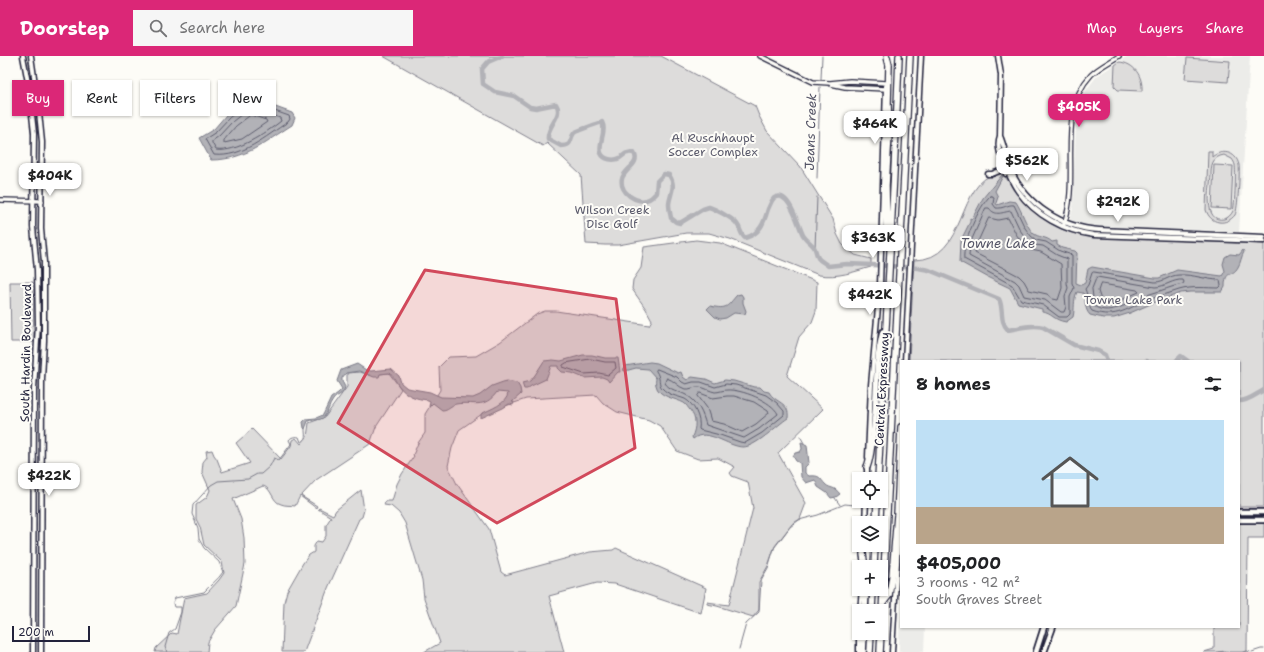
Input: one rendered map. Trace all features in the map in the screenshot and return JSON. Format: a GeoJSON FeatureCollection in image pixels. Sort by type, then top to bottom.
{"type":"FeatureCollection","features":[{"type":"Feature","properties":{"kind":"highway"},"geometry":{"type":"LineString","coordinates":[[886,234],[889,64],[887,56]]}},
{"type":"Feature","properties":{"kind":"highway"},"geometry":{"type":"LineString","coordinates":[[886,234],[894,194],[900,56]]}},
{"type":"Feature","properties":{"kind":"highway","name":"Central Expressway"},"geometry":{"type":"LineString","coordinates":[[880,652],[910,56]]}},
{"type":"Feature","properties":{"kind":"highway","name":"Central Expressway"},"geometry":{"type":"LineString","coordinates":[[878,472],[889,262],[886,234]]}},
{"type":"Feature","properties":{"kind":"highway"},"geometry":{"type":"LineString","coordinates":[[867,467],[870,459],[874,428],[879,349],[886,320]]}},
{"type":"Feature","properties":{"kind":"highway"},"geometry":{"type":"LineString","coordinates":[[883,603],[889,595],[898,515],[900,465]]}},
{"type":"Feature","properties":{"kind":"highway"},"geometry":{"type":"LineString","coordinates":[[863,554],[863,560]]}},
{"type":"Feature","properties":{"kind":"highway"},"geometry":{"type":"LineString","coordinates":[[863,652],[864,640]]}},
{"type":"Feature","properties":{"kind":"highway"},"geometry":{"type":"LineString","coordinates":[[870,652],[871,640]]}},
{"type":"Feature","properties":{"kind":"main road","name":"South Hardin Boulevard"},"geometry":{"type":"LineString","coordinates":[[23,56],[29,88],[34,133],[34,227],[37,270],[38,325],[34,389],[32,652]]}},
{"type":"Feature","properties":{"kind":"main road","name":"South Hardin Boulevard"},"geometry":{"type":"LineString","coordinates":[[30,56],[41,133],[41,229],[44,262],[40,652]]}},
{"type":"Feature","properties":{"kind":"main road"},"geometry":{"type":"LineString","coordinates":[[867,472],[871,385],[886,234],[887,56]]}},
{"type":"Feature","properties":{"kind":"main road"},"geometry":{"type":"LineString","coordinates":[[905,360],[921,56]]}},
{"type":"Feature","properties":{"kind":"main road"},"geometry":{"type":"LineString","coordinates":[[998,56],[1001,75],[1000,136],[998,141],[1003,162],[1014,186],[1021,195]]}},
{"type":"Feature","properties":{"kind":"main road"},"geometry":{"type":"LineString","coordinates":[[1000,136],[1008,164],[1019,185],[1039,207],[1064,225],[1084,229],[1114,231],[1264,237]]}},
{"type":"Feature","properties":{"kind":"main road"},"geometry":{"type":"LineString","coordinates":[[988,174],[1004,170],[1016,191],[1040,213],[1064,225],[1089,234],[1264,241]]}},
{"type":"Feature","properties":{"kind":"main road"},"geometry":{"type":"LineString","coordinates":[[1089,234],[1111,233],[1114,231]]}},
{"type":"Feature","properties":{"kind":"main road"},"geometry":{"type":"LineString","coordinates":[[1240,512],[1264,512]]}},
{"type":"Feature","properties":{"kind":"main road"},"geometry":{"type":"LineString","coordinates":[[892,652],[898,515]]}},
{"type":"Feature","properties":{"kind":"main road"},"geometry":{"type":"LineString","coordinates":[[1240,520],[1264,520]]}},
{"type":"Feature","properties":{"kind":"main road"},"geometry":{"type":"LineString","coordinates":[[1036,652],[1044,628]]}},
{"type":"Feature","properties":{"kind":"main road"},"geometry":{"type":"LineString","coordinates":[[1044,652],[1052,628]]}},
{"type":"Feature","properties":{"kind":"main road"},"geometry":{"type":"LineString","coordinates":[[859,640],[859,652]]}},
{"type":"Feature","properties":{"kind":"street"},"geometry":{"type":"LineString","coordinates":[[760,56],[808,80],[818,83],[841,81],[886,83]]}},
{"type":"Feature","properties":{"kind":"street"},"geometry":{"type":"LineString","coordinates":[[1064,225],[1069,206],[1072,121],[1075,102],[1082,88],[1090,77],[1119,56]]}},
{"type":"Feature","properties":{"kind":"street"},"geometry":{"type":"LineString","coordinates":[[858,81],[858,88]]}},
{"type":"Feature","properties":{"kind":"street"},"geometry":{"type":"LineString","coordinates":[[830,83],[858,88],[886,89]]}},
{"type":"Feature","properties":{"kind":"street"},"geometry":{"type":"LineString","coordinates":[[0,200],[42,201]]}},
{"type":"Feature","properties":{"kind":"highlighted area"},"geometry":{"type":"Polygon","coordinates":[[[425,270],[616,299],[635,448],[497,523],[338,423],[425,270]]]}},
{"type":"Feature","properties":{"kind":"shaded area"},"geometry":{"type":"Polygon","coordinates":[[[1128,56],[1250,56],[1239,232],[1101,228],[1071,222],[1070,219],[1073,208],[1076,119],[1078,106],[1084,93],[1097,76],[1128,56]]]}},
{"type":"Feature","properties":{"kind":"shaded area"},"geometry":{"type":"Polygon","coordinates":[[[900,600],[900,628],[925,628],[924,652],[899,652],[900,600]]]}},
{"type":"Feature","properties":{"kind":"green space","name":"Al Ruschhaupt Soccer Complex"},"geometry":{"type":"Polygon","coordinates":[[[383,56],[661,56],[755,106],[767,131],[800,166],[833,219],[837,234],[842,244],[855,255],[871,259],[871,267],[852,273],[833,276],[819,275],[730,239],[709,233],[686,233],[618,245],[586,244],[581,175],[547,143],[543,146],[383,56]]]}},
{"type":"Feature","properties":{"kind":"green space"},"geometry":{"type":"Polygon","coordinates":[[[1187,58],[1230,61],[1228,82],[1185,79],[1187,58]]]}},
{"type":"Feature","properties":{"kind":"green space"},"geometry":{"type":"Polygon","coordinates":[[[1119,62],[1129,65],[1136,71],[1141,80],[1142,91],[1118,90],[1114,86],[1115,65],[1119,62]]]}},
{"type":"Feature","properties":{"kind":"green space"},"geometry":{"type":"Polygon","coordinates":[[[1208,151],[1212,151],[1212,157],[1216,154],[1224,152],[1232,154],[1239,165],[1238,198],[1235,215],[1228,221],[1219,222],[1214,221],[1206,210],[1208,151]],[[1224,155],[1220,156],[1213,162],[1212,165],[1209,203],[1213,216],[1217,219],[1227,218],[1234,208],[1235,165],[1232,159],[1224,155]]]}},
{"type":"Feature","properties":{"kind":"green space"},"geometry":{"type":"Polygon","coordinates":[[[1214,165],[1233,166],[1231,209],[1212,208],[1214,165]]]}},
{"type":"Feature","properties":{"kind":"green space","name":"Towne Lake Park"},"geometry":{"type":"Polygon","coordinates":[[[999,173],[1002,174],[1023,201],[1038,215],[1055,226],[1084,236],[1264,244],[1264,507],[1240,507],[1240,360],[909,360],[914,260],[932,257],[944,247],[953,234],[975,190],[985,179],[999,173]]]}},
{"type":"Feature","properties":{"kind":"green space"},"geometry":{"type":"Polygon","coordinates":[[[696,240],[720,243],[817,282],[816,311],[812,322],[799,337],[787,376],[823,409],[778,453],[806,503],[800,519],[792,524],[775,546],[768,566],[759,582],[759,610],[753,617],[707,604],[707,602],[729,605],[753,508],[748,482],[732,476],[730,473],[735,467],[718,458],[698,459],[677,451],[660,426],[649,420],[617,412],[603,403],[596,395],[526,399],[482,414],[459,430],[452,448],[448,466],[457,484],[489,529],[501,572],[505,575],[590,552],[613,550],[616,548],[706,588],[701,613],[615,584],[597,583],[549,596],[564,652],[424,652],[440,643],[424,598],[422,580],[405,523],[399,513],[391,506],[384,505],[385,501],[392,501],[397,484],[414,456],[413,455],[418,443],[425,433],[425,414],[440,390],[439,367],[449,357],[476,356],[500,342],[537,314],[545,311],[556,311],[649,325],[652,320],[632,289],[633,280],[641,268],[644,247],[696,240]]]}},
{"type":"Feature","properties":{"kind":"green space"},"geometry":{"type":"Polygon","coordinates":[[[10,282],[33,282],[34,342],[11,342],[10,282]]]}},
{"type":"Feature","properties":{"kind":"green space"},"geometry":{"type":"Polygon","coordinates":[[[360,372],[370,375],[389,373],[401,389],[376,427],[370,444],[316,480],[301,496],[317,506],[316,508],[300,496],[295,506],[278,503],[268,489],[263,486],[233,499],[241,519],[244,538],[245,564],[236,606],[215,630],[208,642],[207,652],[155,652],[156,648],[172,633],[177,634],[184,598],[207,593],[224,573],[222,562],[204,545],[200,527],[196,519],[196,505],[207,497],[210,490],[202,472],[203,462],[207,457],[206,451],[212,450],[222,472],[250,463],[236,443],[252,429],[281,459],[291,446],[292,440],[296,438],[301,444],[307,437],[309,423],[325,417],[347,387],[347,373],[360,372]]]}},
{"type":"Feature","properties":{"kind":"green space"},"geometry":{"type":"Polygon","coordinates":[[[361,490],[364,510],[362,517],[359,519],[328,588],[304,652],[282,652],[284,602],[287,591],[303,563],[309,555],[314,552],[314,546],[317,541],[322,542],[326,536],[326,525],[331,517],[318,509],[319,508],[333,515],[336,510],[361,490]]]}},
{"type":"Feature","properties":{"kind":"green space"},"geometry":{"type":"Polygon","coordinates":[[[1240,523],[1264,523],[1264,538],[1248,538],[1247,652],[1204,652],[1214,649],[1214,628],[1240,628],[1240,523]]]}},
{"type":"Feature","properties":{"kind":"water"},"geometry":{"type":"Polygon","coordinates":[[[276,107],[292,113],[295,118],[292,125],[254,149],[234,157],[211,160],[199,138],[214,129],[225,116],[276,116],[276,107]]]}},
{"type":"Feature","properties":{"kind":"water","name":"Towne Lake"},"geometry":{"type":"Polygon","coordinates":[[[1002,175],[1003,176],[995,191],[998,197],[996,203],[997,205],[1009,201],[1016,202],[1033,233],[1052,242],[1057,241],[1057,245],[1062,248],[1075,251],[1077,253],[1076,283],[1081,285],[1085,283],[1088,269],[1092,267],[1155,278],[1159,278],[1177,270],[1222,276],[1225,271],[1223,264],[1225,257],[1230,254],[1239,255],[1243,250],[1244,252],[1236,270],[1226,278],[1225,287],[1222,292],[1181,293],[1130,313],[1114,318],[1103,318],[1090,315],[1088,313],[1083,293],[1077,292],[1073,317],[1066,322],[1062,321],[1042,312],[1042,309],[1018,303],[1010,288],[960,262],[961,240],[970,222],[970,218],[972,219],[983,198],[1002,175]]]}},
{"type":"Feature","properties":{"kind":"water"},"geometry":{"type":"Polygon","coordinates":[[[741,294],[746,311],[745,314],[734,313],[726,318],[720,319],[715,317],[707,309],[710,306],[720,308],[724,307],[737,295],[741,294]]]}},
{"type":"Feature","properties":{"kind":"water"},"geometry":{"type":"Polygon","coordinates":[[[583,355],[618,358],[620,372],[618,372],[609,382],[607,379],[602,377],[584,378],[572,373],[562,372],[558,366],[551,366],[546,379],[527,389],[524,389],[522,383],[530,381],[544,361],[561,361],[583,355]]]}},
{"type":"Feature","properties":{"kind":"water"},"geometry":{"type":"Polygon","coordinates":[[[650,362],[657,363],[678,373],[681,372],[683,377],[687,380],[692,377],[706,379],[715,383],[725,380],[760,387],[764,391],[769,392],[787,409],[788,418],[760,440],[748,446],[737,446],[705,435],[693,439],[692,437],[695,420],[692,413],[684,403],[663,395],[657,389],[656,378],[648,369],[636,368],[625,371],[623,370],[625,366],[650,362]]]}},
{"type":"Feature","properties":{"kind":"water"},"geometry":{"type":"Polygon","coordinates":[[[357,364],[366,370],[371,371],[391,369],[399,376],[401,383],[407,388],[430,392],[441,397],[473,398],[480,395],[492,386],[507,381],[517,383],[521,394],[512,402],[514,402],[513,405],[509,404],[481,418],[481,414],[498,406],[505,400],[508,393],[497,392],[492,398],[483,403],[456,404],[442,410],[433,403],[429,407],[430,401],[428,400],[408,395],[389,373],[380,374],[379,377],[374,377],[359,371],[346,373],[342,378],[345,387],[343,392],[333,400],[324,417],[321,419],[308,421],[305,429],[303,422],[306,419],[316,418],[323,415],[331,398],[342,389],[337,381],[341,370],[357,364]]]}},
{"type":"Feature","properties":{"kind":"water"},"geometry":{"type":"Polygon","coordinates":[[[801,442],[807,445],[809,463],[805,467],[805,473],[809,476],[818,477],[826,485],[836,490],[840,494],[836,497],[831,498],[827,493],[818,487],[815,480],[806,483],[801,477],[800,463],[796,461],[793,456],[802,449],[801,442]]]}},
{"type":"Feature","properties":{"kind":"waterway"},"geometry":{"type":"LineString","coordinates":[[502,56],[488,62],[482,69],[483,84],[495,92],[514,96],[530,107],[536,108],[556,104],[558,113],[548,134],[548,139],[561,146],[569,144],[574,133],[602,122],[604,129],[600,149],[602,155],[609,159],[615,159],[626,154],[634,153],[636,157],[634,163],[623,175],[622,184],[626,193],[634,199],[649,199],[656,193],[657,181],[664,174],[669,175],[673,183],[669,204],[671,218],[676,222],[680,223],[709,207],[724,214],[735,222],[745,238],[758,231],[765,219],[772,200],[779,196],[789,203],[803,235],[814,247],[818,258],[828,266],[847,264],[873,265],[929,270],[999,299],[1004,323],[1008,330],[1030,326],[1043,327],[1074,345],[1098,351],[1105,355],[1107,360]]}},
{"type":"Feature","properties":{"kind":"waterway","name":"Jeans Creek"},"geometry":{"type":"LineString","coordinates":[[821,79],[822,56]]}},
{"type":"Feature","properties":{"kind":"waterway","name":"Jeans Creek"},"geometry":{"type":"LineString","coordinates":[[817,178],[820,87]]}},
{"type":"Feature","properties":{"kind":"waterway","name":"Jeans Creek"},"geometry":{"type":"LineString","coordinates":[[815,248],[817,197]]}},
{"type":"Feature","properties":{"kind":"waterway"},"geometry":{"type":"LineString","coordinates":[[1177,360],[1181,356],[1187,360]]}},
{"type":"Feature","properties":{"kind":"waterway"},"geometry":{"type":"LineString","coordinates":[[1240,401],[1249,399],[1264,390]]}},
{"type":"Feature","properties":{"kind":"waterway"},"geometry":{"type":"LineString","coordinates":[[167,652],[165,647],[169,633],[175,629],[181,612],[181,607],[174,607],[173,603],[175,598],[204,592],[219,578],[223,572],[219,562],[204,548],[199,539],[198,528],[192,514],[193,505],[211,485],[218,481],[248,479],[257,474],[261,474],[270,466],[274,458],[279,460],[291,444],[289,440],[291,438],[299,437],[301,442],[304,440],[305,429]]}},
{"type":"Feature","properties":{"kind":"waterway"},"geometry":{"type":"LineString","coordinates":[[800,436],[804,443]]}},
{"type":"Feature","properties":{"kind":"waterway"},"geometry":{"type":"LineString","coordinates":[[835,498],[840,505]]}},
{"type":"Feature","properties":{"kind":"waterway"},"geometry":{"type":"LineString","coordinates":[[739,649],[746,624],[759,612],[761,580],[768,568],[774,548],[790,527],[799,520],[818,515],[845,504],[852,505]]}},
{"type":"Feature","properties":{"kind":"waterway"},"geometry":{"type":"LineString","coordinates":[[1252,652],[1264,649]]}},
{"type":"Feature","properties":{"kind":"waterway"},"geometry":{"type":"LineString","coordinates":[[1218,652],[1225,651]]}},
{"type":"Feature","properties":{"kind":"waterway"},"geometry":{"type":"LineString","coordinates":[[1243,652],[1250,652]]}},
{"type":"Feature","properties":{"kind":"park label","name":"Wilson Creek Disc Golf"},"geometry":{"type":"Point","coordinates":[612,217]}}]}
